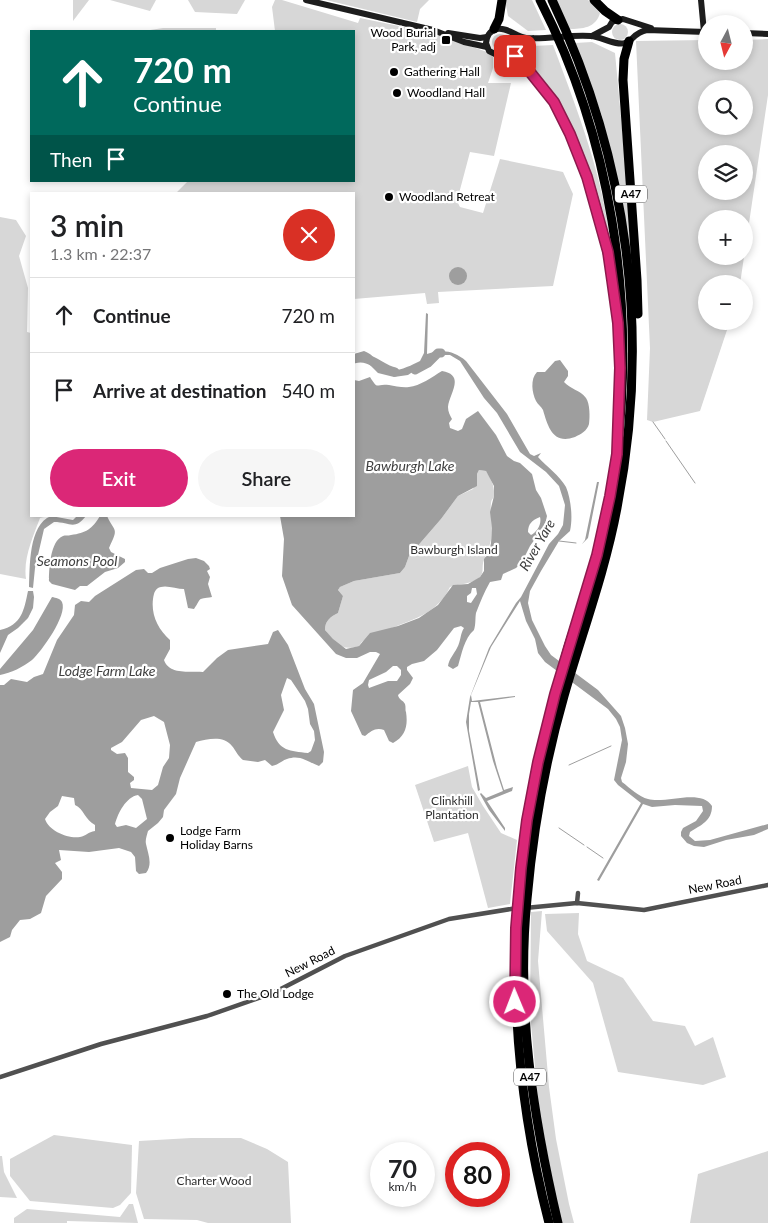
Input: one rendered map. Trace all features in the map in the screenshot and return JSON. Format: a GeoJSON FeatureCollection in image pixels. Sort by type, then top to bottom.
{"type":"FeatureCollection","features":[{"type":"Feature","properties":{"kind":"highway"},"geometry":{"type":"LineString","coordinates":[[494,29],[499,19],[502,0]]}},
{"type":"Feature","properties":{"kind":"highway","name":"A47"},"geometry":{"type":"LineString","coordinates":[[522,897],[540,801],[572,652],[597,555],[617,454],[622,392],[623,330],[619,267],[613,222],[603,172],[580,94],[563,50],[540,0]]}},
{"type":"Feature","properties":{"kind":"highway","name":"A47"},"geometry":{"type":"LineString","coordinates":[[552,0],[572,44],[590,93],[612,170],[626,245],[633,322],[633,368],[631,413],[618,508]]}},
{"type":"Feature","properties":{"kind":"highway"},"geometry":{"type":"LineString","coordinates":[[594,0],[618,20]]}},
{"type":"Feature","properties":{"kind":"highway","name":"A47"},"geometry":{"type":"LineString","coordinates":[[549,1223],[536,1172],[519,1064],[515,1002],[522,897],[521,868],[532,788],[555,694],[604,562],[618,508],[633,426],[637,387],[637,280],[623,80],[624,59],[631,38]]}},
{"type":"Feature","properties":{"kind":"highway","name":"A47"},"geometry":{"type":"LineString","coordinates":[[512,52],[554,102],[558,110],[587,177],[603,234],[618,323],[620,368],[617,454]]}},
{"type":"Feature","properties":{"kind":"highway","name":"A47"},"geometry":{"type":"LineString","coordinates":[[520,928],[528,1065],[537,1124],[558,1223]]}},
{"type":"Feature","properties":{"kind":"main road"},"geometry":{"type":"LineString","coordinates":[[306,0],[437,32],[480,38],[487,37],[494,29],[501,28],[523,37],[592,36],[619,44],[640,31],[698,32]]}},
{"type":"Feature","properties":{"kind":"main road"},"geometry":{"type":"LineString","coordinates":[[701,0],[703,15]]}},
{"type":"Feature","properties":{"kind":"main road"},"geometry":{"type":"LineString","coordinates":[[592,36],[618,20],[659,30]]}},
{"type":"Feature","properties":{"kind":"main road"},"geometry":{"type":"LineString","coordinates":[[628,21],[632,26],[631,38]]}},
{"type":"Feature","properties":{"kind":"main road"},"geometry":{"type":"LineString","coordinates":[[609,27],[610,37],[613,41]]}},
{"type":"Feature","properties":{"kind":"main road"},"geometry":{"type":"LineString","coordinates":[[508,31],[513,40],[512,52]]}},
{"type":"Feature","properties":{"kind":"main road"},"geometry":{"type":"LineString","coordinates":[[437,32],[464,42],[487,47]]}},
{"type":"Feature","properties":{"kind":"main road"},"geometry":{"type":"LineString","coordinates":[[753,33],[768,34]]}},
{"type":"Feature","properties":{"kind":"main road"},"geometry":{"type":"LineString","coordinates":[[487,37],[487,47],[492,54],[499,56],[512,52],[533,38]]}},
{"type":"Feature","properties":{"kind":"street","name":"New Road"},"geometry":{"type":"LineString","coordinates":[[0,1077],[101,1044],[207,1016],[273,992],[345,956],[449,919],[514,908],[577,903],[644,910],[768,885]]}},
{"type":"Feature","properties":{"kind":"street"},"geometry":{"type":"LineString","coordinates":[[577,903],[578,894]]}},
{"type":"Feature","properties":{"kind":"green space"},"geometry":{"type":"Polygon","coordinates":[[[73,0],[89,0],[73,21],[73,0]]]}},
{"type":"Feature","properties":{"kind":"green space"},"geometry":{"type":"Polygon","coordinates":[[[110,0],[156,0],[150,11],[110,0]]]}},
{"type":"Feature","properties":{"kind":"green space"},"geometry":{"type":"Polygon","coordinates":[[[188,0],[245,0],[237,14],[195,12],[188,0]]]}},
{"type":"Feature","properties":{"kind":"green space"},"geometry":{"type":"Polygon","coordinates":[[[275,0],[282,0],[358,23],[360,18],[433,33],[487,52],[493,57],[493,68],[488,83],[511,83],[494,156],[470,152],[457,201],[460,207],[483,213],[500,159],[563,172],[573,194],[553,286],[438,292],[439,303],[427,304],[425,293],[355,299],[355,192],[177,192],[187,182],[355,182],[355,30],[275,30],[272,7],[275,0]]]}},
{"type":"Feature","properties":{"kind":"green space"},"geometry":{"type":"Polygon","coordinates":[[[326,0],[429,0],[420,9],[417,22],[326,0]]]}},
{"type":"Feature","properties":{"kind":"green space"},"geometry":{"type":"Polygon","coordinates":[[[505,0],[532,0],[546,30],[528,31],[508,16],[505,0]]]}},
{"type":"Feature","properties":{"kind":"green space"},"geometry":{"type":"Polygon","coordinates":[[[553,0],[588,0],[600,13],[592,25],[569,29],[553,0]]]}},
{"type":"Feature","properties":{"kind":"green space"},"geometry":{"type":"Polygon","coordinates":[[[620,24],[626,26],[628,32],[626,38],[620,40],[614,38],[612,32],[614,26],[620,24]]]}},
{"type":"Feature","properties":{"kind":"green space"},"geometry":{"type":"Polygon","coordinates":[[[163,28],[216,28],[216,30],[150,30],[163,28]]]}},
{"type":"Feature","properties":{"kind":"green space"},"geometry":{"type":"Polygon","coordinates":[[[497,34],[503,34],[508,39],[506,48],[497,50],[492,45],[492,39],[497,34]]]}},
{"type":"Feature","properties":{"kind":"green space"},"geometry":{"type":"Polygon","coordinates":[[[768,39],[768,95],[753,196],[753,145],[698,145],[698,200],[752,200],[751,210],[698,210],[698,265],[743,265],[741,275],[698,275],[698,330],[727,330],[700,411],[653,422],[647,420],[650,348],[636,41],[698,40],[698,70],[753,70],[753,40],[768,39]]]}},
{"type":"Feature","properties":{"kind":"green space"},"geometry":{"type":"Polygon","coordinates":[[[592,42],[615,53],[628,193],[633,280],[621,194],[602,116],[575,43],[592,42]]]}},
{"type":"Feature","properties":{"kind":"green space"},"geometry":{"type":"Polygon","coordinates":[[[553,45],[581,121],[597,173],[608,225],[611,252],[590,176],[571,127],[545,82],[528,62],[533,46],[553,45]]]}},
{"type":"Feature","properties":{"kind":"green space"},"geometry":{"type":"Polygon","coordinates":[[[0,217],[16,220],[26,236],[19,256],[28,288],[27,332],[30,333],[30,517],[44,517],[40,518],[27,555],[26,579],[0,574],[0,217]]]}},
{"type":"Feature","properties":{"kind":"green space","name":"Bawburgh Island"},"geometry":{"type":"Polygon","coordinates":[[[479,470],[486,471],[488,474],[494,496],[491,501],[491,541],[483,563],[482,574],[479,578],[472,582],[450,587],[436,606],[427,612],[417,618],[374,635],[363,641],[359,646],[348,648],[335,642],[325,630],[325,627],[328,620],[338,613],[343,596],[338,590],[340,587],[354,581],[400,573],[405,567],[409,556],[458,496],[473,489],[479,470]]]}},
{"type":"Feature","properties":{"kind":"green space","name":"Clinkhill Plantation"},"geometry":{"type":"Polygon","coordinates":[[[468,766],[472,787],[483,806],[501,833],[517,840],[510,904],[488,908],[468,833],[434,842],[415,785],[468,766]]]}},
{"type":"Feature","properties":{"kind":"green space"},"geometry":{"type":"Polygon","coordinates":[[[542,911],[538,961],[549,1087],[556,1139],[574,1223],[562,1223],[539,1109],[530,1013],[531,912],[542,911]]]}},
{"type":"Feature","properties":{"kind":"green space"},"geometry":{"type":"Polygon","coordinates":[[[579,913],[578,934],[587,961],[623,978],[653,1021],[685,1026],[695,1046],[713,1037],[726,1077],[703,1085],[618,1072],[593,983],[547,931],[545,914],[579,913]]]}},
{"type":"Feature","properties":{"kind":"green space"},"geometry":{"type":"Polygon","coordinates":[[[54,1135],[132,1145],[131,1193],[120,1205],[113,1208],[30,1201],[10,1176],[10,1159],[54,1135]]]}},
{"type":"Feature","properties":{"kind":"green space","name":"Charter Wood"},"geometry":{"type":"Polygon","coordinates":[[[241,1138],[267,1149],[288,1162],[291,1223],[208,1223],[197,1220],[144,1219],[136,1193],[139,1141],[241,1138]]]}},
{"type":"Feature","properties":{"kind":"green space"},"geometry":{"type":"Polygon","coordinates":[[[768,1151],[768,1223],[690,1223],[698,1174],[768,1151]]]}},
{"type":"Feature","properties":{"kind":"green space"},"geometry":{"type":"Polygon","coordinates":[[[0,1156],[2,1156],[4,1172],[17,1198],[0,1197],[0,1156]]]}},
{"type":"Feature","properties":{"kind":"green space"},"geometry":{"type":"Polygon","coordinates":[[[129,1204],[133,1204],[138,1223],[67,1221],[67,1223],[14,1223],[14,1218],[27,1209],[120,1217],[129,1204]]]}},
{"type":"Feature","properties":{"kind":"water"},"geometry":{"type":"Polygon","coordinates":[[[458,267],[464,270],[467,276],[464,282],[458,285],[452,282],[449,276],[452,270],[458,267]]]}},
{"type":"Feature","properties":{"kind":"water"},"geometry":{"type":"Polygon","coordinates":[[[426,313],[428,314],[427,354],[448,352],[466,361],[507,414],[530,454],[534,456],[541,453],[538,457],[557,475],[566,487],[571,509],[570,531],[559,541],[541,571],[530,591],[528,603],[532,620],[551,655],[598,690],[621,716],[628,744],[626,762],[621,778],[622,782],[648,799],[664,800],[692,797],[707,801],[712,806],[712,811],[702,825],[690,832],[689,836],[695,841],[710,840],[768,824],[768,829],[754,835],[726,840],[704,847],[694,846],[687,843],[681,836],[681,832],[683,828],[696,821],[703,811],[702,806],[675,805],[652,807],[643,804],[599,881],[597,880],[641,803],[614,780],[622,740],[620,727],[616,719],[608,709],[545,662],[538,653],[535,639],[526,621],[520,601],[491,647],[471,695],[472,701],[515,696],[480,702],[504,790],[513,787],[512,791],[487,801],[505,828],[505,831],[489,810],[480,794],[486,798],[503,791],[493,761],[478,702],[471,702],[469,731],[480,790],[478,791],[466,722],[470,697],[489,648],[521,597],[549,544],[563,525],[565,505],[559,486],[546,472],[520,452],[497,413],[484,398],[460,361],[450,355],[438,355],[408,375],[394,377],[378,373],[365,360],[355,361],[355,354],[364,351],[371,355],[383,368],[399,370],[420,361],[424,353],[426,313]]]}},
{"type":"Feature","properties":{"kind":"water"},"geometry":{"type":"Polygon","coordinates":[[[560,360],[568,371],[568,376],[564,382],[586,398],[589,411],[587,429],[577,436],[568,439],[561,439],[553,433],[547,423],[543,410],[533,394],[533,378],[537,372],[545,372],[555,361],[560,360]]]}},
{"type":"Feature","properties":{"kind":"water","name":"Bawburgh Lake"},"geometry":{"type":"Polygon","coordinates":[[[442,371],[453,376],[455,381],[448,407],[452,419],[449,423],[450,428],[458,431],[462,429],[466,419],[478,411],[496,435],[507,456],[520,463],[532,474],[536,490],[547,516],[545,525],[530,546],[522,562],[516,568],[503,574],[501,580],[490,582],[476,613],[474,630],[462,651],[458,666],[453,669],[448,666],[464,628],[461,626],[454,628],[437,650],[424,661],[407,667],[413,678],[410,684],[398,695],[405,704],[406,726],[401,737],[393,743],[389,741],[384,730],[381,729],[374,730],[365,736],[362,735],[351,711],[353,690],[363,683],[380,654],[370,652],[357,658],[346,658],[336,654],[292,605],[282,576],[284,539],[280,517],[355,517],[355,380],[359,381],[370,377],[378,386],[407,387],[422,383],[442,371]],[[479,470],[477,486],[458,496],[409,556],[405,567],[400,573],[354,581],[340,587],[338,590],[343,596],[338,613],[328,620],[325,627],[325,630],[333,639],[346,649],[359,646],[370,633],[398,626],[419,618],[438,605],[453,585],[468,584],[480,577],[484,571],[484,559],[489,552],[491,543],[490,512],[494,496],[494,486],[486,471],[479,470]],[[540,517],[531,523],[529,527],[528,532],[531,535],[540,525],[540,517]],[[472,588],[471,593],[467,596],[467,602],[471,603],[477,594],[476,588],[472,588]],[[393,666],[386,672],[369,680],[369,688],[388,681],[397,681],[401,675],[401,670],[397,666],[393,666]]]}},
{"type":"Feature","properties":{"kind":"water"},"geometry":{"type":"Polygon","coordinates":[[[597,482],[599,482],[588,538],[582,544],[585,540],[597,482]]]}},
{"type":"Feature","properties":{"kind":"water"},"geometry":{"type":"Polygon","coordinates":[[[49,517],[73,520],[76,517],[85,517],[82,521],[72,525],[54,522],[44,529],[35,568],[33,588],[29,587],[30,559],[34,537],[43,521],[49,517]]]}},
{"type":"Feature","properties":{"kind":"water","name":"Seamons Pool"},"geometry":{"type":"Polygon","coordinates":[[[99,517],[108,517],[115,530],[109,548],[111,552],[125,559],[125,562],[118,568],[105,572],[87,586],[80,586],[75,590],[52,584],[49,581],[49,570],[55,544],[63,536],[81,533],[88,530],[99,517]]]}},
{"type":"Feature","properties":{"kind":"water","name":"Lodge Farm Lake"},"geometry":{"type":"Polygon","coordinates":[[[196,558],[204,561],[209,566],[210,569],[207,571],[210,577],[208,584],[212,597],[200,599],[194,609],[188,608],[184,589],[163,587],[154,593],[154,616],[162,631],[170,640],[170,649],[164,660],[167,665],[180,671],[203,672],[228,650],[268,644],[273,632],[278,630],[288,645],[305,689],[314,704],[324,752],[323,762],[319,766],[296,757],[272,766],[265,760],[258,762],[243,760],[232,746],[224,740],[215,739],[196,742],[180,778],[176,794],[164,810],[163,817],[148,831],[146,842],[150,863],[146,873],[139,874],[136,871],[135,857],[131,852],[119,848],[89,852],[59,850],[61,860],[55,863],[62,872],[62,879],[46,896],[41,913],[30,919],[20,920],[12,930],[10,937],[0,942],[0,685],[4,685],[11,679],[27,682],[43,674],[57,640],[74,615],[75,605],[81,601],[89,602],[95,596],[136,570],[144,569],[148,573],[152,573],[160,568],[196,558]],[[287,678],[281,695],[284,710],[273,732],[275,738],[286,749],[308,753],[311,751],[315,740],[305,701],[291,680],[287,678]],[[154,716],[141,720],[122,742],[111,748],[111,750],[117,754],[125,753],[128,758],[128,772],[134,777],[134,780],[130,783],[131,788],[152,790],[158,785],[163,767],[169,758],[170,745],[164,722],[154,716]],[[138,795],[126,802],[120,811],[115,824],[117,827],[126,825],[136,828],[147,819],[142,799],[138,795]],[[62,796],[58,806],[45,819],[50,827],[70,837],[82,836],[95,831],[95,825],[75,805],[74,798],[62,796]]]}},
{"type":"Feature","properties":{"kind":"water"},"geometry":{"type":"Polygon","coordinates":[[[28,591],[33,591],[33,608],[28,618],[8,635],[0,653],[0,630],[13,624],[21,616],[28,591]]]}},
{"type":"Feature","properties":{"kind":"water"},"geometry":{"type":"Polygon","coordinates":[[[52,597],[58,598],[62,602],[63,608],[58,624],[47,642],[28,663],[0,675],[0,669],[33,630],[52,597]]]}},
{"type":"Feature","properties":{"kind":"waterway","name":"River Yare"},"geometry":{"type":"LineString","coordinates":[[415,370],[428,363],[438,353],[441,353]]}},
{"type":"Feature","properties":{"kind":"waterway","name":"River Yare"},"geometry":{"type":"LineString","coordinates":[[355,359],[365,358],[395,372]]}},
{"type":"Feature","properties":{"kind":"waterway"},"geometry":{"type":"LineString","coordinates":[[653,422],[665,439]]}},
{"type":"Feature","properties":{"kind":"waterway"},"geometry":{"type":"LineString","coordinates":[[666,441],[695,483]]}},
{"type":"Feature","properties":{"kind":"waterway"},"geometry":{"type":"LineString","coordinates":[[559,541],[576,543]]}},
{"type":"Feature","properties":{"kind":"waterway"},"geometry":{"type":"LineString","coordinates":[[569,765],[611,746]]}},
{"type":"Feature","properties":{"kind":"waterway"},"geometry":{"type":"LineString","coordinates":[[559,828],[584,845]]}},
{"type":"Feature","properties":{"kind":"waterway"},"geometry":{"type":"LineString","coordinates":[[587,847],[603,858]]}},
{"type":"Feature","properties":{"kind":"place","name":"Wood Burial Park, adj"},"geometry":{"type":"Point","coordinates":[446,40]}},
{"type":"Feature","properties":{"kind":"place","name":"Gathering Hall"},"geometry":{"type":"Point","coordinates":[394,72]}},
{"type":"Feature","properties":{"kind":"place","name":"Woodland Hall"},"geometry":{"type":"Point","coordinates":[397,93]}},
{"type":"Feature","properties":{"kind":"place","name":"Woodland Retreat"},"geometry":{"type":"Point","coordinates":[389,197]}},
{"type":"Feature","properties":{"kind":"place","name":"Lodge Farm Holiday Barns"},"geometry":{"type":"Point","coordinates":[170,838]}},
{"type":"Feature","properties":{"kind":"place","name":"The Old Lodge"},"geometry":{"type":"Point","coordinates":[227,994]}},
{"type":"Feature","properties":{"kind":"route"},"geometry":{"type":"LineString","coordinates":[[515,56],[554,102],[570,134],[587,177],[608,252],[618,323],[620,368],[617,454],[610,496],[597,555],[555,694],[532,788],[521,868],[516,928],[515,1002]]}}]}
